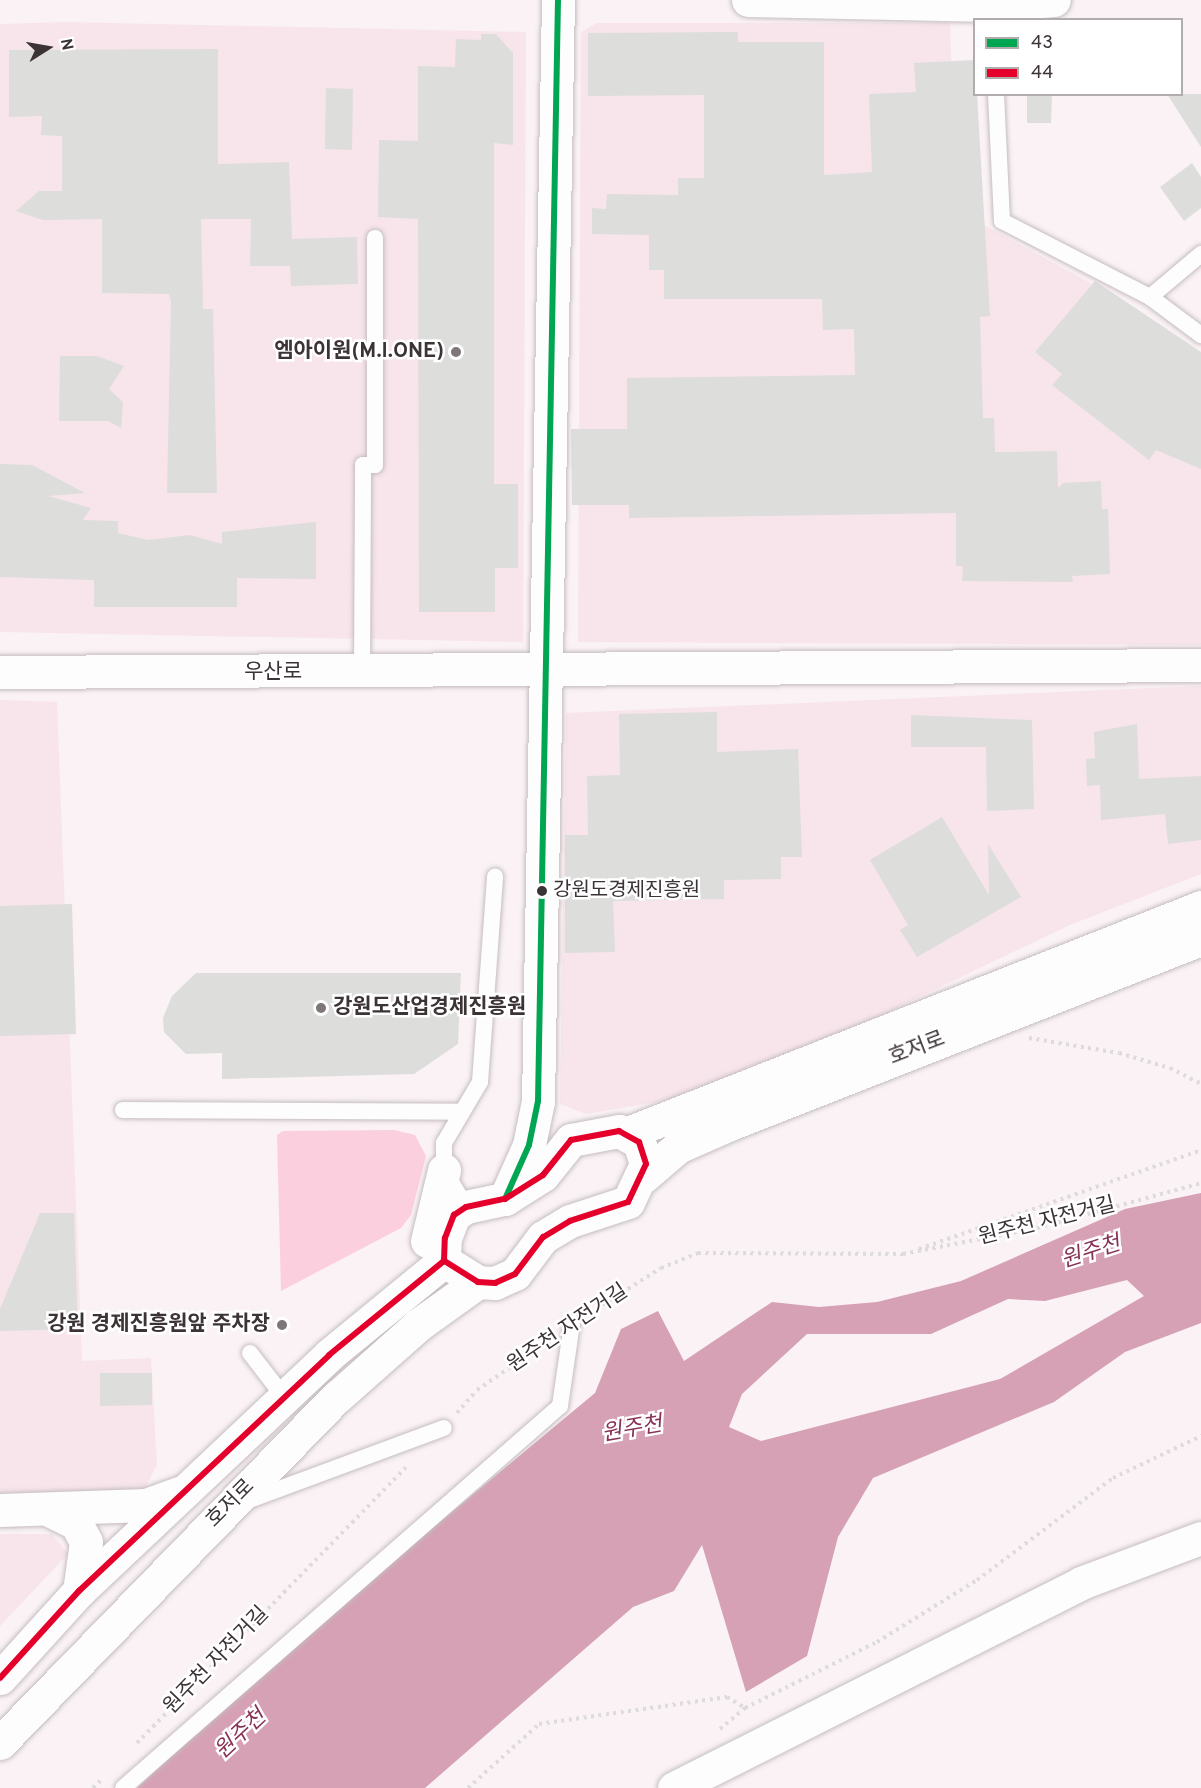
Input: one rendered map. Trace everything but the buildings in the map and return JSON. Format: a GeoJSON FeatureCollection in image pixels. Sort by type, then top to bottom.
{"type":"FeatureCollection","features":[{"type":"Feature","properties":{"kind":"street"},"geometry":{"type":"LineString","coordinates":[[505,1199],[529,1145],[538,1101],[558,0]]}},
{"type":"Feature","properties":{"kind":"street"},"geometry":{"type":"LineString","coordinates":[[747,0],[992,12],[1054,0]]}},
{"type":"Feature","properties":{"kind":"street","name":"우산로"},"geometry":{"type":"LineString","coordinates":[[0,672],[545,673],[1201,665]]}},
{"type":"Feature","properties":{"kind":"street","name":"호저로"},"geometry":{"type":"LineString","coordinates":[[0,1743],[337,1397],[426,1318],[478,1282],[495,1283],[515,1274],[543,1237],[570,1221],[621,1206],[643,1177],[678,1147],[987,1022],[1197,915]]}},
{"type":"Feature","properties":{"kind":"street","name":"호저로"},"geometry":{"type":"LineString","coordinates":[[571,1140],[605,1131],[628,1133],[1197,915]]}},
{"type":"Feature","properties":{"kind":"street"},"geometry":{"type":"LineString","coordinates":[[458,1216],[505,1199],[543,1175],[571,1140],[546,1120],[538,1101]]}},
{"type":"Feature","properties":{"kind":"street"},"geometry":{"type":"LineString","coordinates":[[628,1133],[642,1152],[643,1177]]}},
{"type":"Feature","properties":{"kind":"street"},"geometry":{"type":"LineString","coordinates":[[444,1170],[458,1216],[444,1261],[478,1282]]}},
{"type":"Feature","properties":{"kind":"street"},"geometry":{"type":"LineString","coordinates":[[405,1296],[433,1227],[444,1170]]}},
{"type":"Feature","properties":{"kind":"street","name":"호저로"},"geometry":{"type":"LineString","coordinates":[[0,1678],[79,1591],[284,1397],[444,1261]]}},
{"type":"Feature","properties":{"kind":"street"},"geometry":{"type":"LineString","coordinates":[[0,1510],[146,1505],[184,1491]]}},
{"type":"Feature","properties":{"kind":"street"},"geometry":{"type":"LineString","coordinates":[[49,1510],[76,1523],[86,1542],[79,1591]]}},
{"type":"Feature","properties":{"kind":"street"},"geometry":{"type":"LineString","coordinates":[[674,1788],[1082,1583],[1201,1538]]}},
{"type":"Feature","properties":{"kind":"street"},"geometry":{"type":"LineString","coordinates":[[129,1543],[159,1578]]}},
{"type":"Feature","properties":{"kind":"lane"},"geometry":{"type":"LineString","coordinates":[[996,96],[1002,221],[1150,297],[1201,335]]}},
{"type":"Feature","properties":{"kind":"lane"},"geometry":{"type":"LineString","coordinates":[[362,673],[363,465],[375,465],[375,238]]}},
{"type":"Feature","properties":{"kind":"lane"},"geometry":{"type":"LineString","coordinates":[[1150,297],[1201,254]]}},
{"type":"Feature","properties":{"kind":"lane"},"geometry":{"type":"LineString","coordinates":[[444,1170],[444,1143],[480,1082],[495,877]]}},
{"type":"Feature","properties":{"kind":"lane"},"geometry":{"type":"LineString","coordinates":[[123,1110],[461,1112]]}},
{"type":"Feature","properties":{"kind":"lane"},"geometry":{"type":"LineString","coordinates":[[123,1788],[560,1406],[572,1324]]}},
{"type":"Feature","properties":{"kind":"lane"},"geometry":{"type":"LineString","coordinates":[[250,1353],[284,1397]]}},
{"type":"Feature","properties":{"kind":"lane"},"geometry":{"type":"LineString","coordinates":[[226,1509],[444,1428]]}},
{"type":"Feature","properties":{"kind":"path"},"geometry":{"type":"LineString","coordinates":[[987,1022],[1043,1044],[1119,1053],[1170,1068],[1201,1084]]}},
{"type":"Feature","properties":{"kind":"path"},"geometry":{"type":"LineString","coordinates":[[903,1254],[1201,1150]]}},
{"type":"Feature","properties":{"kind":"path","name":"원주천 자전거길"},"geometry":{"type":"LineString","coordinates":[[135,1745],[444,1428],[477,1390],[572,1324],[661,1268],[698,1253],[903,1254],[1037,1228],[1201,1183]]}},
{"type":"Feature","properties":{"kind":"path"},"geometry":{"type":"LineString","coordinates":[[468,1788],[539,1724],[727,1697],[745,1708],[877,1642],[977,1580],[1113,1478],[1201,1436]]}},
{"type":"Feature","properties":{"kind":"path"},"geometry":{"type":"LineString","coordinates":[[93,1788],[110,1771]]}},
{"type":"Feature","properties":{"kind":"shaded area"},"geometry":{"type":"Polygon","coordinates":[[[66,22],[526,32],[523,642],[0,632],[0,24],[66,22]]]}},
{"type":"Feature","properties":{"kind":"shaded area"},"geometry":{"type":"Polygon","coordinates":[[[597,23],[950,23],[956,210],[1098,287],[1201,361],[1201,645],[578,642],[581,32],[597,23]]]}},
{"type":"Feature","properties":{"kind":"shaded area"},"geometry":{"type":"Polygon","coordinates":[[[1201,686],[1201,874],[1070,925],[848,1031],[680,1098],[586,1114],[560,1104],[566,713],[1201,686]]]}},
{"type":"Feature","properties":{"kind":"shaded area"},"geometry":{"type":"Polygon","coordinates":[[[0,700],[57,702],[82,1361],[151,1358],[157,1465],[139,1499],[0,1499],[0,700]]]}},
{"type":"Feature","properties":{"kind":"shaded area"},"geometry":{"type":"Polygon","coordinates":[[[394,1130],[415,1135],[426,1156],[411,1215],[401,1228],[281,1291],[277,1135],[283,1131],[394,1130]]]}},
{"type":"Feature","properties":{"kind":"shaded area"},"geometry":{"type":"Polygon","coordinates":[[[0,1534],[52,1534],[68,1554],[0,1626],[0,1534]]]}},
{"type":"Feature","properties":{"kind":"water","name":"원주천"},"geometry":{"type":"Polygon","coordinates":[[[1201,1193],[1201,1323],[1125,1352],[1054,1402],[873,1478],[838,1537],[807,1656],[746,1692],[702,1545],[674,1591],[633,1607],[425,1788],[137,1788],[295,1642],[595,1393],[621,1329],[658,1311],[684,1361],[772,1302],[819,1307],[877,1302],[961,1281],[1125,1209],[1201,1193]],[[1127,1280],[1045,1301],[1008,1299],[931,1334],[807,1334],[742,1394],[729,1427],[761,1441],[1000,1379],[1144,1296],[1127,1280]]]}},
{"type":"Feature","properties":{"kind":"transit line","name":"43"},"geometry":{"type":"LineString","coordinates":[[505,1199],[529,1145],[538,1101],[558,0]]}},
{"type":"Feature","properties":{"kind":"transit line","name":"44"},"geometry":{"type":"LineString","coordinates":[[0,1678],[79,1591],[329,1355],[444,1261],[445,1238],[454,1215],[466,1207],[505,1199],[543,1175],[571,1140],[619,1131],[639,1142],[646,1164],[628,1202],[570,1221],[543,1237],[515,1274],[495,1283],[478,1282],[444,1261]]}},
{"type":"Feature","properties":{"kind":"place","name":"엠아이원(M.I.ONE)"},"geometry":{"type":"Point","coordinates":[456,352]}},
{"type":"Feature","properties":{"kind":"place","name":"강원도경제진흥원"},"geometry":{"type":"Point","coordinates":[542,891]}},
{"type":"Feature","properties":{"kind":"place","name":"강원도산업경제진흥원"},"geometry":{"type":"Point","coordinates":[321,1008]}},
{"type":"Feature","properties":{"kind":"place","name":"강원 경제진흥원앞 주차장"},"geometry":{"type":"Point","coordinates":[282,1325]}}]}
